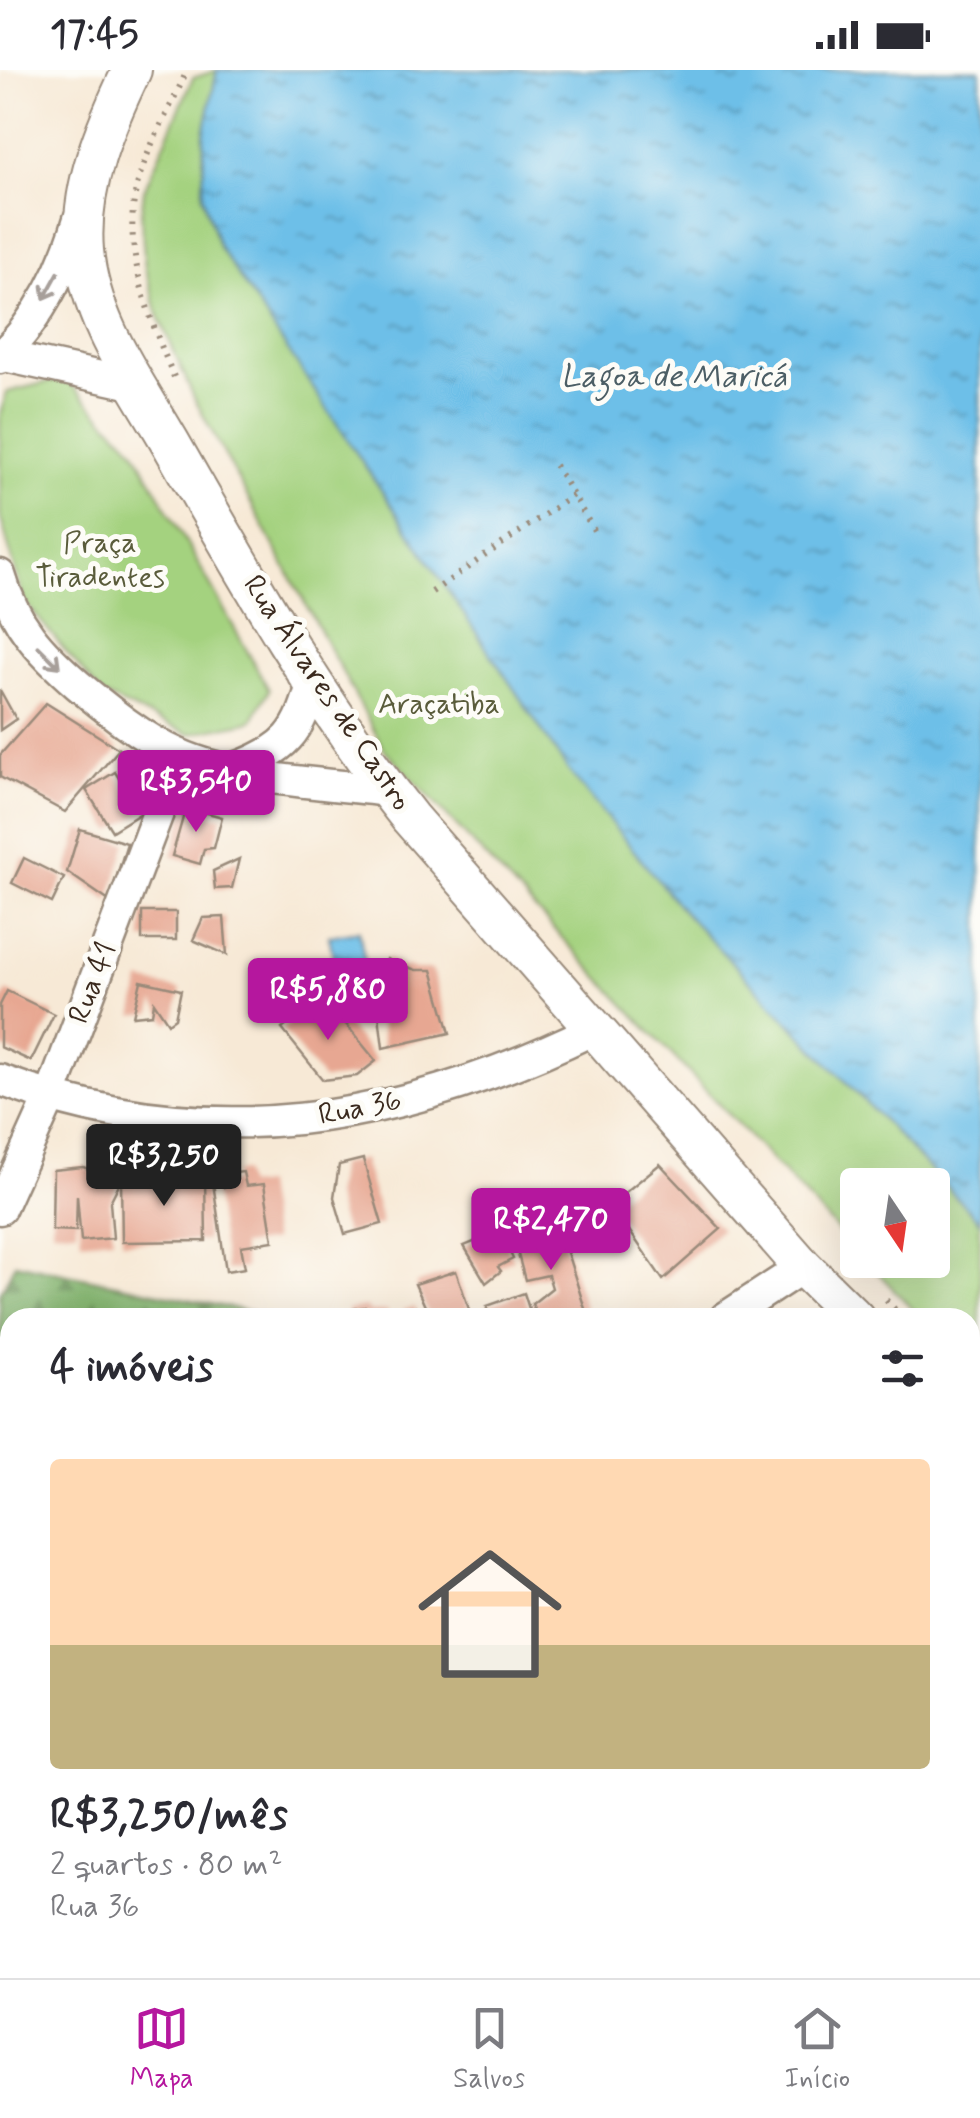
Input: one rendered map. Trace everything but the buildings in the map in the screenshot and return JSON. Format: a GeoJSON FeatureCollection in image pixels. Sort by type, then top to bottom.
{"type":"FeatureCollection","features":[{"type":"Feature","properties":{"kind":"street","name":"Rua Álvares de Castro"},"geometry":{"type":"LineString","coordinates":[[132,70],[113,109],[82,208],[89,286],[106,334],[222,534],[389,792],[802,1267],[866,1304]]}},
{"type":"Feature","properties":{"kind":"street"},"geometry":{"type":"LineString","coordinates":[[0,356],[26,328],[46,296],[69,253],[82,208]]}},
{"type":"Feature","properties":{"kind":"street"},"geometry":{"type":"LineString","coordinates":[[0,356],[138,385]]}},
{"type":"Feature","properties":{"kind":"street"},"geometry":{"type":"LineString","coordinates":[[0,575],[4,608],[24,632],[110,712],[180,755],[230,770],[389,792]]}},
{"type":"Feature","properties":{"kind":"street"},"geometry":{"type":"LineString","coordinates":[[230,770],[272,754],[284,744],[302,718],[313,679]]}},
{"type":"Feature","properties":{"kind":"street","name":"Rua 41"},"geometry":{"type":"LineString","coordinates":[[0,1209],[50,1098],[180,755]]}},
{"type":"Feature","properties":{"kind":"street","name":"Rua 36"},"geometry":{"type":"LineString","coordinates":[[0,1080],[50,1098],[185,1120],[242,1124],[353,1114],[450,1088],[535,1057],[592,1030]]}},
{"type":"Feature","properties":{"kind":"street"},"geometry":{"type":"LineString","coordinates":[[740,1308],[802,1267]]}},
{"type":"Feature","properties":{"kind":"path"},"geometry":{"type":"LineString","coordinates":[[180,391],[144,300],[134,214],[136,191],[146,163],[187,70]]}},
{"type":"Feature","properties":{"kind":"path"},"geometry":{"type":"LineString","coordinates":[[556,465],[598,537]]}},
{"type":"Feature","properties":{"kind":"path"},"geometry":{"type":"LineString","coordinates":[[432,592],[573,495]]}},
{"type":"Feature","properties":{"kind":"green space","name":"Araçatiba"},"geometry":{"type":"Polygon","coordinates":[[[217,70],[204,134],[203,197],[219,247],[682,910],[928,1168],[840,1168],[840,1233],[384,749],[195,400],[157,312],[145,268],[141,217],[144,190],[193,78],[217,70]]]}},
{"type":"Feature","properties":{"kind":"green space","name":"Praça Tiradentes"},"geometry":{"type":"Polygon","coordinates":[[[65,378],[134,449],[269,690],[252,721],[189,734],[102,695],[24,601],[0,516],[0,414],[7,392],[65,378]]]}},
{"type":"Feature","properties":{"kind":"green space","name":"Araçatiba"},"geometry":{"type":"Polygon","coordinates":[[[950,1191],[980,1222],[980,1308],[911,1308],[883,1278],[950,1278],[950,1191]]]}},
{"type":"Feature","properties":{"kind":"green space"},"geometry":{"type":"Polygon","coordinates":[[[15,1263],[231,1308],[0,1308],[0,1294],[15,1263]]]}},
{"type":"Feature","properties":{"kind":"water","name":"Lagoa de Maricá"},"geometry":{"type":"Polygon","coordinates":[[[217,70],[980,70],[980,1222],[950,1191],[950,1168],[928,1168],[682,910],[568,770],[219,247],[203,197],[204,134],[217,70]]]}},
{"type":"Feature","properties":{"kind":"water"},"geometry":{"type":"Polygon","coordinates":[[[359,931],[369,983],[339,989],[329,936],[359,931]]]}}]}
